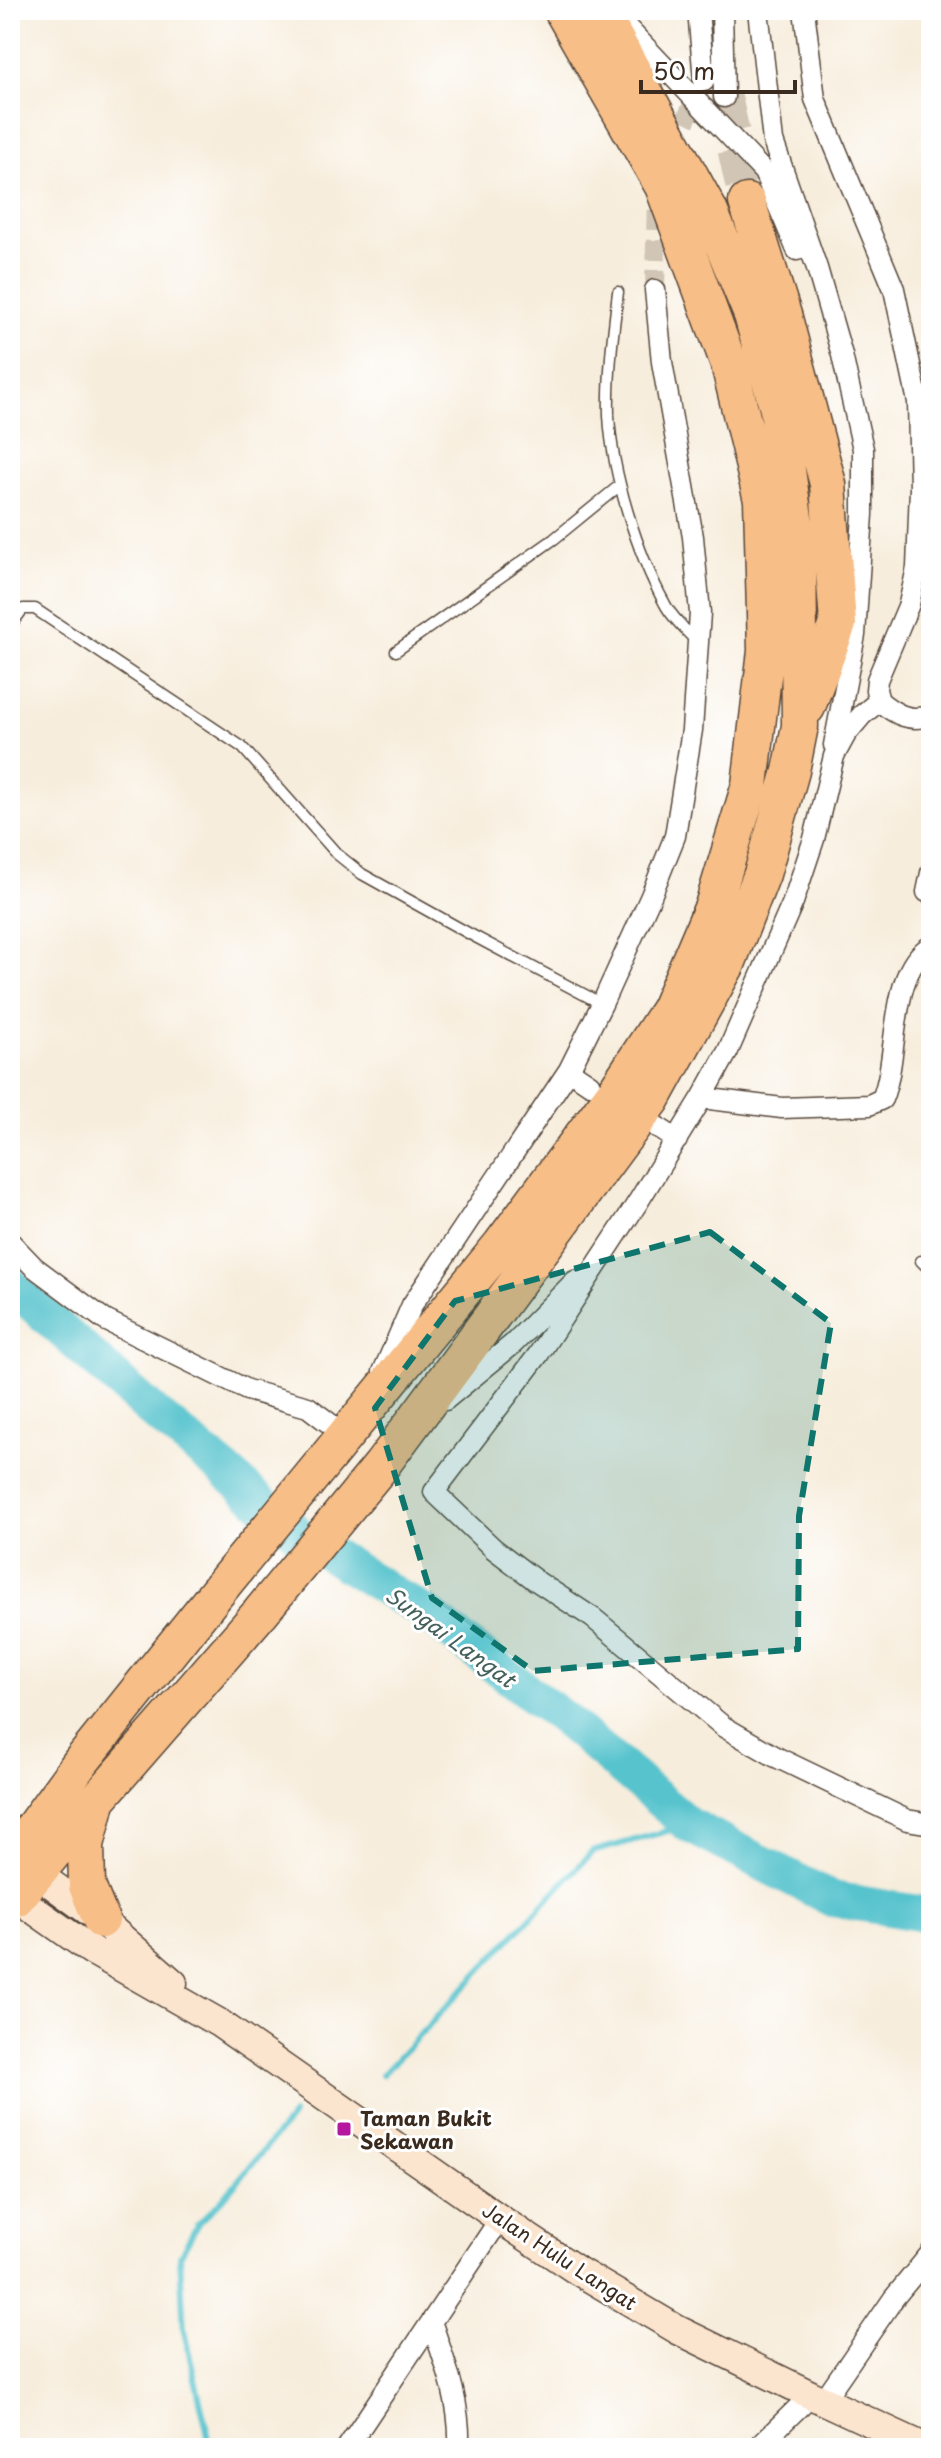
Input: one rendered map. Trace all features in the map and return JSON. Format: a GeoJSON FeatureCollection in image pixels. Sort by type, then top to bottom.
{"type":"FeatureCollection","features":[{"type":"Feature","properties":{"kind":"highway"},"geometry":{"type":"LineString","coordinates":[[16,1872],[68,1779],[501,1245],[615,1092],[669,1009],[713,906],[750,785],[766,651],[762,500],[729,364],[663,186],[562,10]]}},
{"type":"Feature","properties":{"kind":"highway"},"geometry":{"type":"LineString","coordinates":[[599,10],[709,210],[752,315],[778,409],[798,545],[800,726]]}},
{"type":"Feature","properties":{"kind":"highway"},"geometry":{"type":"LineString","coordinates":[[16,1872],[97,1800],[260,1613],[381,1466],[660,1087],[727,964],[762,874],[791,771],[800,726],[838,624],[828,484],[784,318],[747,202]]}},
{"type":"Feature","properties":{"kind":"highway"},"geometry":{"type":"LineString","coordinates":[[10,1810],[68,1779]]}},
{"type":"Feature","properties":{"kind":"highway"},"geometry":{"type":"LineString","coordinates":[[97,1800],[86,1845],[87,1886],[101,1920]]}},
{"type":"Feature","properties":{"kind":"main road","name":"Jalan Hulu Langat"},"geometry":{"type":"LineString","coordinates":[[16,1872],[101,1920],[219,2023]]}},
{"type":"Feature","properties":{"kind":"main road","name":"Jalan Hulu Langat"},"geometry":{"type":"LineString","coordinates":[[16,1872],[91,1950],[219,2023],[578,2271],[678,2330],[926,2448]]}},
{"type":"Feature","properties":{"kind":"street"},"geometry":{"type":"LineString","coordinates":[[610,10],[764,172],[842,355]]}},
{"type":"Feature","properties":{"kind":"street"},"geometry":{"type":"LineString","coordinates":[[698,10],[704,81]]}},
{"type":"Feature","properties":{"kind":"street"},"geometry":{"type":"LineString","coordinates":[[722,10],[724,97]]}},
{"type":"Feature","properties":{"kind":"street"},"geometry":{"type":"LineString","coordinates":[[758,10],[773,141],[817,268],[842,355],[863,449],[862,529],[855,635],[814,839]]}},
{"type":"Feature","properties":{"kind":"street"},"geometry":{"type":"LineString","coordinates":[[804,10],[815,99],[894,289],[918,402],[926,482],[917,568],[909,604],[877,680],[876,690],[879,701],[899,715],[909,718],[931,715]]}},
{"type":"Feature","properties":{"kind":"street"},"geometry":{"type":"LineString","coordinates":[[10,1242],[34,1267],[105,1320],[247,1390],[308,1407],[347,1434],[412,1305],[569,1070],[651,896],[675,836],[692,730],[700,613],[693,537],[662,362],[655,290]]}},
{"type":"Feature","properties":{"kind":"street"},"geometry":{"type":"LineString","coordinates":[[879,701],[846,734],[834,756],[814,839],[793,902],[728,1051],[702,1098],[538,1355],[434,1492],[494,1549],[593,1618],[724,1727],[776,1757],[907,1820],[931,1824]]}},
{"type":"Feature","properties":{"kind":"street"},"geometry":{"type":"LineString","coordinates":[[702,1098],[782,1108],[869,1105],[882,1099],[892,1060],[898,1001],[921,952],[931,946]]}},
{"type":"Feature","properties":{"kind":"street"},"geometry":{"type":"LineString","coordinates":[[569,1070],[590,1084]]}},
{"type":"Feature","properties":{"kind":"street"},"geometry":{"type":"LineString","coordinates":[[657,1127],[677,1140]]}},
{"type":"Feature","properties":{"kind":"street"},"geometry":{"type":"LineString","coordinates":[[406,1432],[513,1344],[606,1250]]}},
{"type":"Feature","properties":{"kind":"street"},"geometry":{"type":"LineString","coordinates":[[347,2448],[500,2219]]}},
{"type":"Feature","properties":{"kind":"street"},"geometry":{"type":"LineString","coordinates":[[757,2448],[817,2398],[931,2253]]}},
{"type":"Feature","properties":{"kind":"street"},"geometry":{"type":"LineString","coordinates":[[432,2324],[454,2389],[459,2414],[459,2448]]}},
{"type":"Feature","properties":{"kind":"lane"},"geometry":{"type":"LineString","coordinates":[[618,292],[612,338],[609,417],[619,486],[666,606],[698,643]]}},
{"type":"Feature","properties":{"kind":"lane"},"geometry":{"type":"LineString","coordinates":[[396,651],[554,539],[619,486]]}},
{"type":"Feature","properties":{"kind":"lane"},"geometry":{"type":"LineString","coordinates":[[10,626],[23,609],[35,609],[242,747],[337,854],[362,874],[602,1004]]}},
{"type":"Feature","properties":{"kind":"lane"},"geometry":{"type":"LineString","coordinates":[[921,1261],[931,1271]]}},
{"type":"Feature","properties":{"kind":"highlighted area"},"geometry":{"type":"Polygon","coordinates":[[[710,1232],[831,1323],[799,1516],[798,1649],[533,1671],[432,1598],[375,1408],[455,1301],[710,1232]]]}},
{"type":"Feature","properties":{"kind":"waterway","name":"Sungai Langat"},"geometry":{"type":"LineString","coordinates":[[10,1284],[154,1413],[302,1537],[427,1614],[565,1720],[689,1825],[832,1899],[931,1915]]}},
{"type":"Feature","properties":{"kind":"waterway"},"geometry":{"type":"LineString","coordinates":[[382,2075],[592,1852],[689,1825]]}},
{"type":"Feature","properties":{"kind":"waterway"},"geometry":{"type":"LineString","coordinates":[[211,2448],[184,2331],[180,2256],[197,2225],[293,2115]]}},
{"type":"Feature","properties":{"kind":"tunnel"},"geometry":{"type":"LineString","coordinates":[[672,149],[703,84]]}},
{"type":"Feature","properties":{"kind":"tunnel"},"geometry":{"type":"LineString","coordinates":[[724,97],[747,202]]}},
{"type":"Feature","properties":{"kind":"tunnel"},"geometry":{"type":"LineString","coordinates":[[655,290],[657,194]]}},
{"type":"Feature","properties":{"kind":"place","name":"Taman Bukit Sekawan"},"geometry":{"type":"Point","coordinates":[344,2129]}}]}
